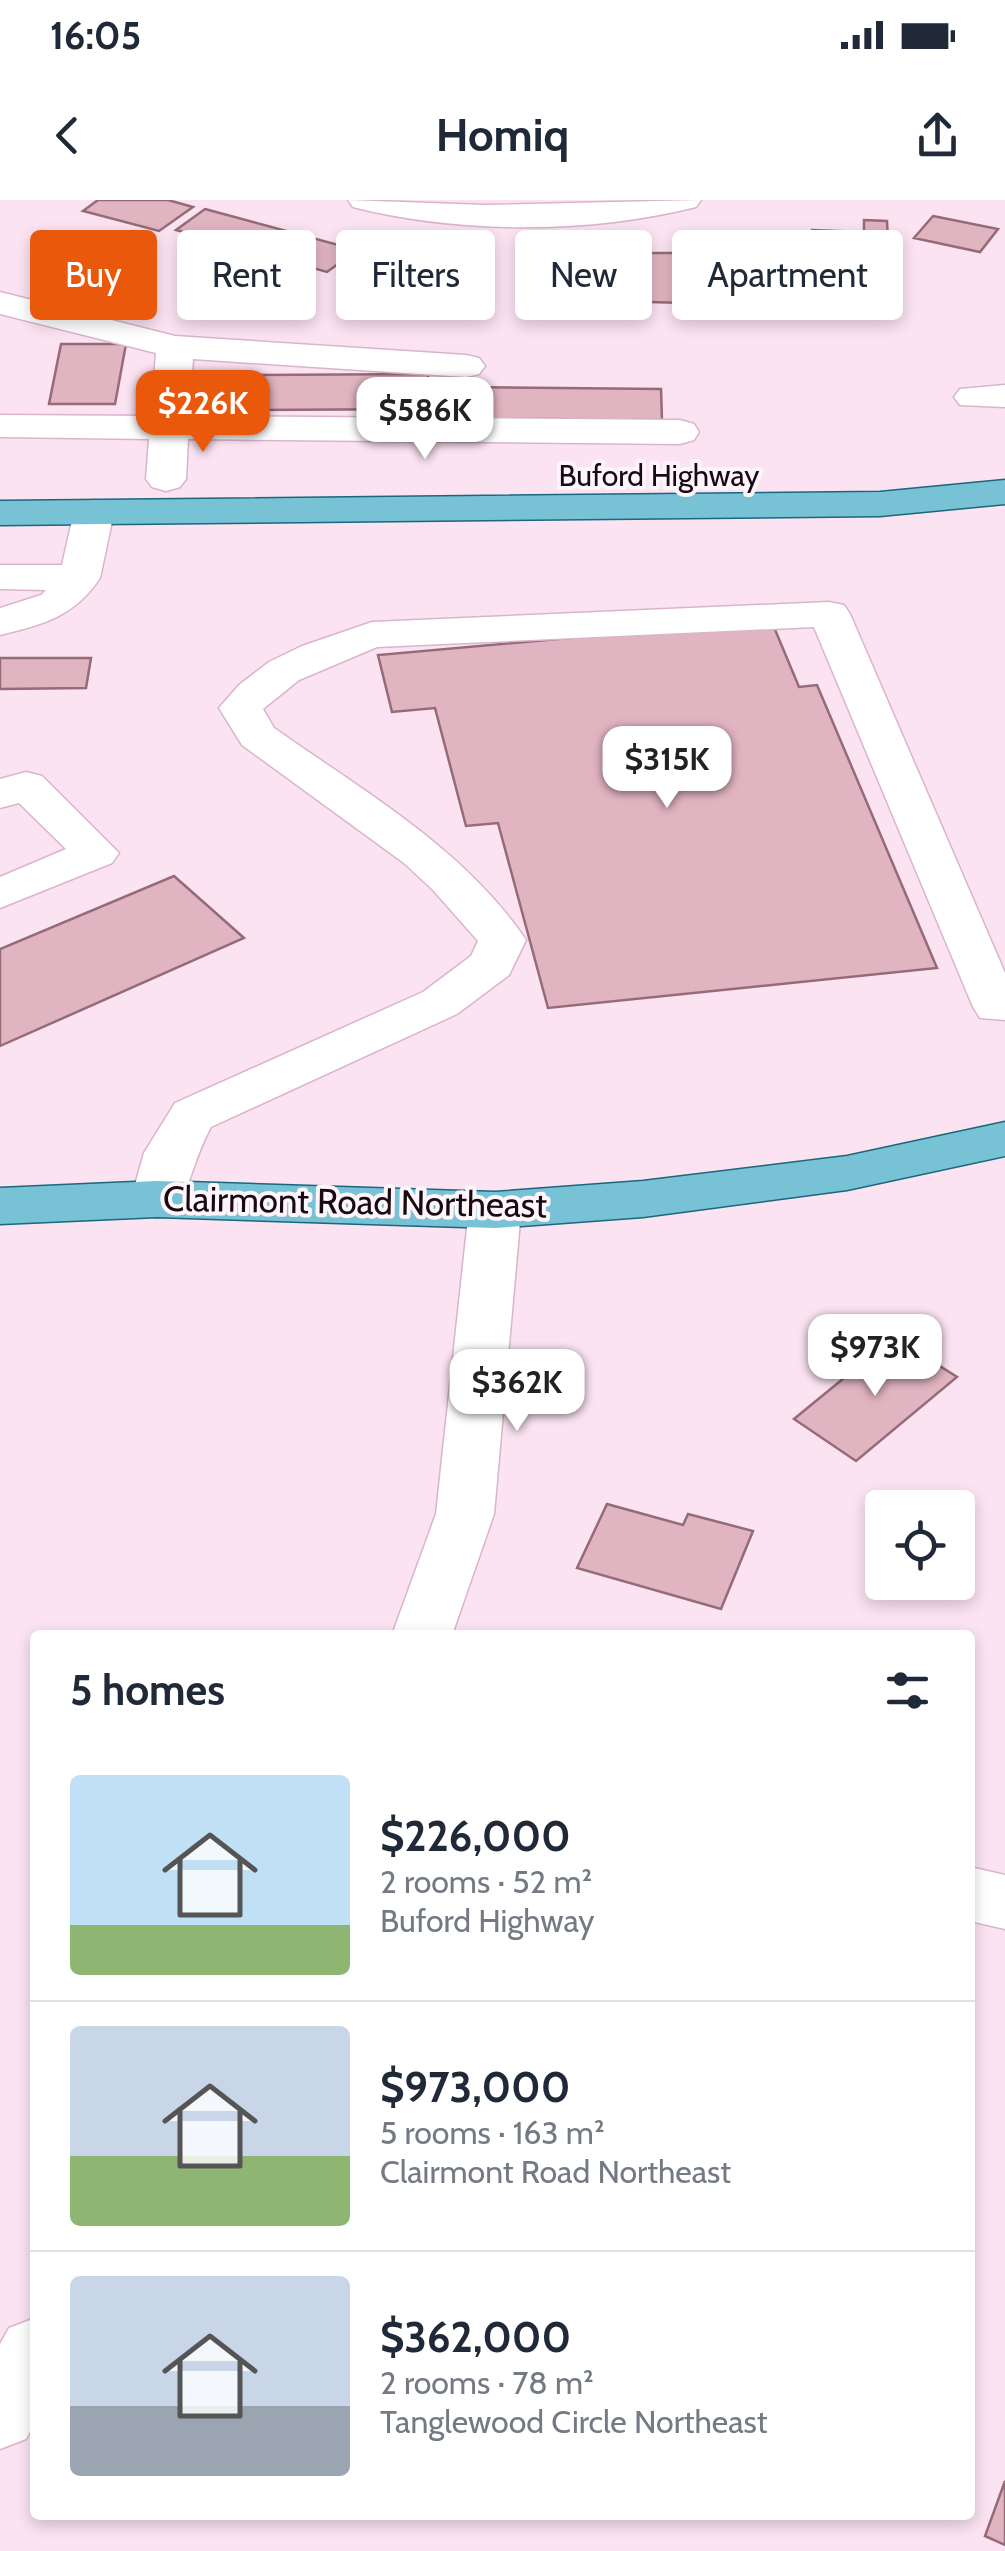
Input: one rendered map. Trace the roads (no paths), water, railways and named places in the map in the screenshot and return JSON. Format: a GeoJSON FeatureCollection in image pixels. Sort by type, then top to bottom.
{"type":"FeatureCollection","features":[{"type":"Feature","properties":{"kind":"main road","name":"Buford Highway"},"geometry":{"type":"LineString","coordinates":[[0,480],[873,475],[956,494]]}},
{"type":"Feature","properties":{"kind":"main road","name":"Buford Highway"},"geometry":{"type":"LineString","coordinates":[[0,513],[880,504],[1005,492]]}},
{"type":"Feature","properties":{"kind":"main road","name":"Clairmont Road Northeast"},"geometry":{"type":"LineString","coordinates":[[0,1206],[157,1199],[495,1210],[643,1199],[847,1173],[1005,1140]]}},
{"type":"Feature","properties":{"kind":"street"},"geometry":{"type":"LineString","coordinates":[[365,200],[555,217],[684,200]]}},
{"type":"Feature","properties":{"kind":"street"},"geometry":{"type":"LineString","coordinates":[[0,303],[175,347],[466,366]]}},
{"type":"Feature","properties":{"kind":"street"},"geometry":{"type":"LineString","coordinates":[[166,479],[175,347]]}},
{"type":"Feature","properties":{"kind":"street"},"geometry":{"type":"LineString","coordinates":[[0,426],[171,424],[680,432]]}},
{"type":"Feature","properties":{"kind":"street"},"geometry":{"type":"LineString","coordinates":[[0,622],[56,604],[80,578],[94,512]]}},
{"type":"Feature","properties":{"kind":"street"},"geometry":{"type":"LineString","coordinates":[[0,577],[80,578]]}},
{"type":"Feature","properties":{"kind":"street"},"geometry":{"type":"LineString","coordinates":[[157,1199],[170,1153],[194,1116],[440,1003],[492,964],[502,940],[480,908],[442,870],[257,736],[241,708],[259,684],[316,654],[372,635],[828,614],[866,694],[950,912],[997,1007]]}},
{"type":"Feature","properties":{"kind":"street"},"geometry":{"type":"LineString","coordinates":[[0,795],[26,785],[96,853],[0,894]]}},
{"type":"Feature","properties":{"kind":"street"},"geometry":{"type":"LineString","coordinates":[[424,1630],[465,1514],[495,1210]]}},
{"type":"Feature","properties":{"kind":"street"},"geometry":{"type":"LineString","coordinates":[[975,1895],[1005,1902]]}},
{"type":"Feature","properties":{"kind":"street"},"geometry":{"type":"LineString","coordinates":[[0,2414],[30,2361]]}}]}
